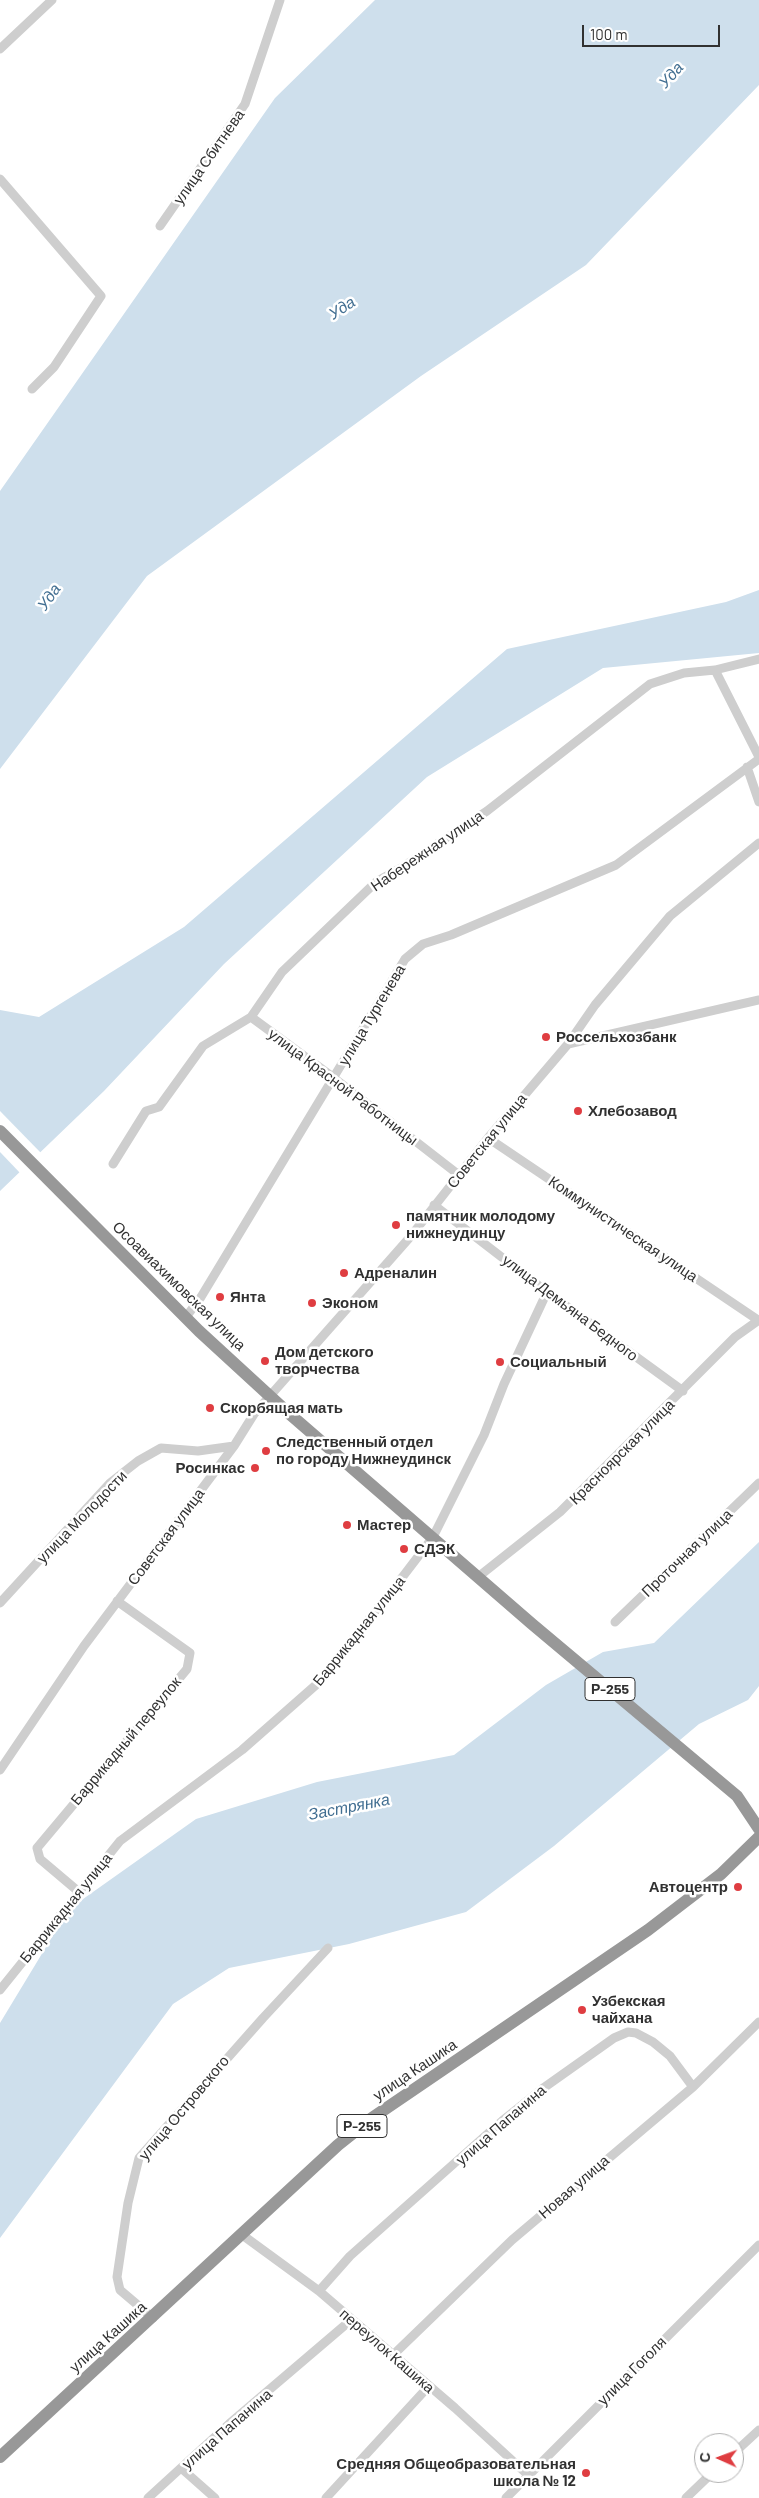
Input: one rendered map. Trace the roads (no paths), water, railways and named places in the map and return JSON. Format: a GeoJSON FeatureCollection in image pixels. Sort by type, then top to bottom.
{"type":"FeatureCollection","features":[{"type":"Feature","properties":{"kind":"highway","name":"Осоавиахимовская улица"},"geometry":{"type":"LineString","coordinates":[[0,1131],[186,1317],[270,1396],[532,1624],[737,1796],[759,1829]]}},
{"type":"Feature","properties":{"kind":"highway","name":"улица Кашика"},"geometry":{"type":"LineString","coordinates":[[0,2458],[338,2145],[372,2118],[648,1930],[721,1874],[759,1837]]}},
{"type":"Feature","properties":{"kind":"street"},"geometry":{"type":"LineString","coordinates":[[0,49],[52,0]]}},
{"type":"Feature","properties":{"kind":"street","name":"улица Сбитнева"},"geometry":{"type":"LineString","coordinates":[[160,226],[245,104],[280,0]]}},
{"type":"Feature","properties":{"kind":"street"},"geometry":{"type":"LineString","coordinates":[[0,179],[101,296],[54,367],[32,389]]}},
{"type":"Feature","properties":{"kind":"street","name":"Набережная улица"},"geometry":{"type":"LineString","coordinates":[[113,1164],[146,1112],[160,1107],[203,1046],[251,1017],[282,972],[376,882],[401,868],[487,811],[650,684],[684,673],[715,670],[759,660]]}},
{"type":"Feature","properties":{"kind":"street"},"geometry":{"type":"LineString","coordinates":[[715,670],[759,758]]}},
{"type":"Feature","properties":{"kind":"street","name":"улица Тургенева"},"geometry":{"type":"LineString","coordinates":[[186,1317],[201,1298],[406,959],[423,944],[451,935],[616,865],[759,758]]}},
{"type":"Feature","properties":{"kind":"street"},"geometry":{"type":"LineString","coordinates":[[747,767],[759,802]]}},
{"type":"Feature","properties":{"kind":"street","name":"Советская улица"},"geometry":{"type":"LineString","coordinates":[[0,1770],[84,1646],[234,1446],[254,1414],[410,1236],[488,1138],[568,1044],[595,1005],[670,916],[759,843]]}},
{"type":"Feature","properties":{"kind":"street"},"geometry":{"type":"LineString","coordinates":[[568,1044],[759,1000]]}},
{"type":"Feature","properties":{"kind":"street","name":"улица Красной Работницы"},"geometry":{"type":"LineString","coordinates":[[251,1017],[334,1078],[459,1175]]}},
{"type":"Feature","properties":{"kind":"street","name":"Коммунистическая улица"},"geometry":{"type":"LineString","coordinates":[[488,1138],[758,1320]]}},
{"type":"Feature","properties":{"kind":"street","name":"улица Демьяна Бедного"},"geometry":{"type":"LineString","coordinates":[[434,1205],[547,1292],[683,1391]]}},
{"type":"Feature","properties":{"kind":"street","name":"Баррикадная улица"},"geometry":{"type":"LineString","coordinates":[[0,1990],[120,1842],[242,1750],[317,1684],[433,1537],[484,1435],[504,1384],[547,1292]]}},
{"type":"Feature","properties":{"kind":"street","name":"Красноярская улица"},"geometry":{"type":"LineString","coordinates":[[478,1577],[560,1512],[735,1337],[758,1320]]}},
{"type":"Feature","properties":{"kind":"street","name":"улица Молодости"},"geometry":{"type":"LineString","coordinates":[[0,1603],[110,1483],[138,1461],[161,1448],[198,1451],[234,1446]]}},
{"type":"Feature","properties":{"kind":"street","name":"Проточная улица"},"geometry":{"type":"LineString","coordinates":[[615,1622],[759,1483]]}},
{"type":"Feature","properties":{"kind":"street","name":"Баррикадный переулок"},"geometry":{"type":"LineString","coordinates":[[79,1892],[40,1858],[37,1848],[188,1669],[190,1653],[117,1602]]}},
{"type":"Feature","properties":{"kind":"street","name":"улица Островского"},"geometry":{"type":"LineString","coordinates":[[153,2318],[120,2290],[117,2277],[128,2203],[139,2158],[328,1948]]}},
{"type":"Feature","properties":{"kind":"street","name":"Новая улица"},"geometry":{"type":"LineString","coordinates":[[392,2356],[512,2240],[693,2087],[759,2022]]}},
{"type":"Feature","properties":{"kind":"street","name":"улица Папанина"},"geometry":{"type":"LineString","coordinates":[[319,2291],[350,2256],[502,2122],[542,2089],[614,2038],[628,2032],[636,2033],[653,2042],[670,2056],[693,2087]]}},
{"type":"Feature","properties":{"kind":"street","name":"переулок Кашика"},"geometry":{"type":"LineString","coordinates":[[240,2234],[319,2291],[528,2475]]}},
{"type":"Feature","properties":{"kind":"street","name":"улица Гоголя"},"geometry":{"type":"LineString","coordinates":[[506,2498],[759,2245]]}},
{"type":"Feature","properties":{"kind":"street","name":"улица Папанина"},"geometry":{"type":"LineString","coordinates":[[148,2498],[351,2320]]}},
{"type":"Feature","properties":{"kind":"street"},"geometry":{"type":"LineString","coordinates":[[326,2498],[428,2387]]}},
{"type":"Feature","properties":{"kind":"street"},"geometry":{"type":"LineString","coordinates":[[744,2444],[759,2430]]}},
{"type":"Feature","properties":{"kind":"street"},"geometry":{"type":"LineString","coordinates":[[181,2468],[214,2498]]}},
{"type":"Feature","properties":{"kind":"street"},"geometry":{"type":"LineString","coordinates":[[686,2498],[702,2483]]}},
{"type":"Feature","properties":{"kind":"water","name":"Уда"},"geometry":{"type":"Polygon","coordinates":[[[375,0],[759,0],[759,85],[586,265],[421,376],[147,576],[0,769],[0,491],[275,98],[375,0]]]}},
{"type":"Feature","properties":{"kind":"water"},"geometry":{"type":"Polygon","coordinates":[[[759,590],[759,653],[603,668],[427,777],[224,964],[104,1091],[0,1191],[0,1010],[39,1017],[184,927],[507,649],[726,602],[759,590]]]}},
{"type":"Feature","properties":{"kind":"water","name":"Застрянка"},"geometry":{"type":"Polygon","coordinates":[[[759,1542],[759,1686],[748,1700],[699,1724],[554,1846],[466,1912],[349,1944],[229,1968],[173,2004],[0,2238],[0,2023],[69,1909],[196,1819],[317,1782],[454,1755],[546,1685],[603,1652],[654,1643],[759,1542]]]}},
{"type":"Feature","properties":{"kind":"place","name":"Россельхозбанк"},"geometry":{"type":"Point","coordinates":[546,1037]}},
{"type":"Feature","properties":{"kind":"place","name":"Хлебозавод"},"geometry":{"type":"Point","coordinates":[578,1111]}},
{"type":"Feature","properties":{"kind":"place","name":"памятник молодому нижнеудинцу"},"geometry":{"type":"Point","coordinates":[396,1225]}},
{"type":"Feature","properties":{"kind":"place","name":"Адреналин"},"geometry":{"type":"Point","coordinates":[344,1273]}},
{"type":"Feature","properties":{"kind":"place","name":"Янта"},"geometry":{"type":"Point","coordinates":[220,1297]}},
{"type":"Feature","properties":{"kind":"place","name":"Эконом"},"geometry":{"type":"Point","coordinates":[312,1303]}},
{"type":"Feature","properties":{"kind":"place","name":"Дом детского творчества"},"geometry":{"type":"Point","coordinates":[265,1361]}},
{"type":"Feature","properties":{"kind":"place","name":"Социальный"},"geometry":{"type":"Point","coordinates":[500,1362]}},
{"type":"Feature","properties":{"kind":"place","name":"Скорбящая мать"},"geometry":{"type":"Point","coordinates":[210,1408]}},
{"type":"Feature","properties":{"kind":"place","name":"Следственный отдел по городу Нижнеудинск"},"geometry":{"type":"Point","coordinates":[266,1451]}},
{"type":"Feature","properties":{"kind":"place","name":"Росинкас"},"geometry":{"type":"Point","coordinates":[255,1468]}},
{"type":"Feature","properties":{"kind":"place","name":"Мастер"},"geometry":{"type":"Point","coordinates":[347,1525]}},
{"type":"Feature","properties":{"kind":"place","name":"СДЭК"},"geometry":{"type":"Point","coordinates":[404,1549]}},
{"type":"Feature","properties":{"kind":"place","name":"Автоцентр"},"geometry":{"type":"Point","coordinates":[738,1887]}},
{"type":"Feature","properties":{"kind":"place","name":"Узбекская чайхана"},"geometry":{"type":"Point","coordinates":[582,2010]}},
{"type":"Feature","properties":{"kind":"place","name":"Средняя Общеобразовательная школа № 12"},"geometry":{"type":"Point","coordinates":[586,2473]}}]}
